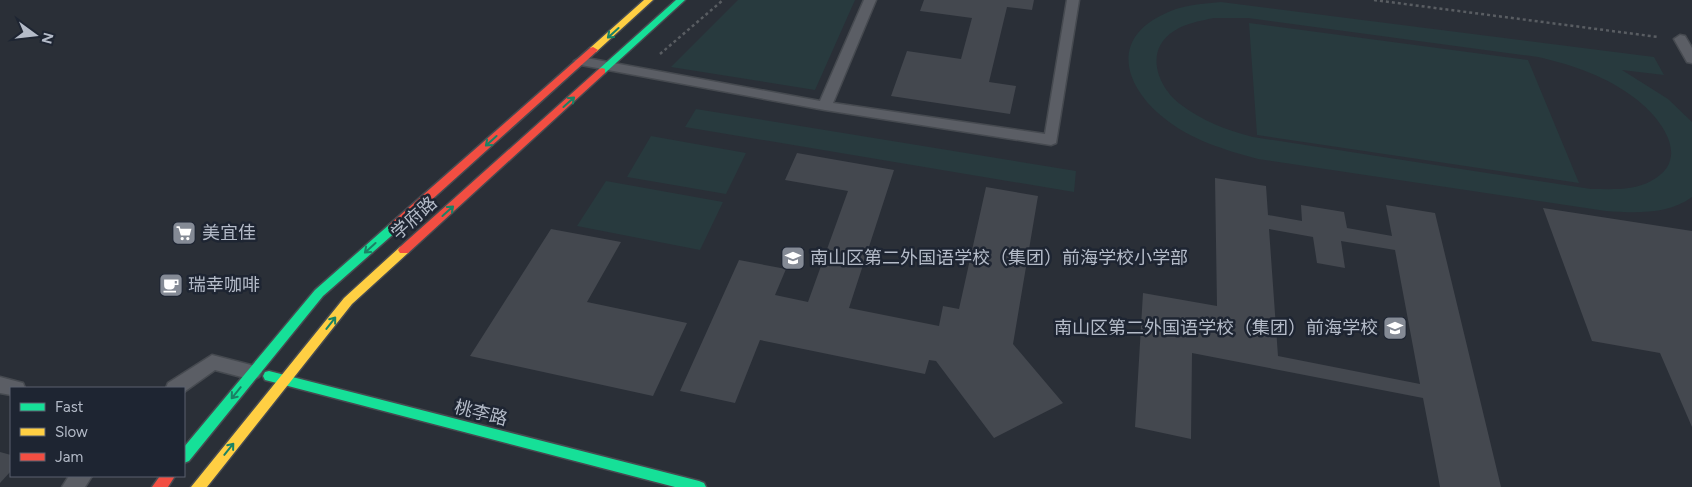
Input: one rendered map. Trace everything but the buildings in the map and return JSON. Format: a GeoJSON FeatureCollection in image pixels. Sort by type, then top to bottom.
{"type":"FeatureCollection","features":[{"type":"Feature","properties":{"kind":"main road","name":"学府路"},"geometry":{"type":"LineString","coordinates":[[185,456],[319,293],[649,0]]}},
{"type":"Feature","properties":{"kind":"main road","name":"学府路"},"geometry":{"type":"LineString","coordinates":[[198,487],[348,301],[681,0]]}},
{"type":"Feature","properties":{"kind":"main road","name":"桃李路"},"geometry":{"type":"LineString","coordinates":[[253,372],[699,487]]}},
{"type":"Feature","properties":{"kind":"main road"},"geometry":{"type":"LineString","coordinates":[[159,487],[167,477]]}},
{"type":"Feature","properties":{"kind":"lane"},"geometry":{"type":"LineString","coordinates":[[825,106],[870,0]]}},
{"type":"Feature","properties":{"kind":"lane"},"geometry":{"type":"LineString","coordinates":[[581,61],[825,106],[1051,140],[1073,0]]}},
{"type":"Feature","properties":{"kind":"lane"},"geometry":{"type":"LineString","coordinates":[[1680,39],[1692,59]]}},
{"type":"Feature","properties":{"kind":"lane"},"geometry":{"type":"LineString","coordinates":[[175,387],[212,362],[253,372]]}},
{"type":"Feature","properties":{"kind":"lane"},"geometry":{"type":"LineString","coordinates":[[72,487],[81,477]]}},
{"type":"Feature","properties":{"kind":"path"},"geometry":{"type":"LineString","coordinates":[[1374,0],[1680,39]]}},
{"type":"Feature","properties":{"kind":"shaded area"},"geometry":{"type":"Polygon","coordinates":[[[738,0],[855,0],[815,90],[671,67],[738,0]]]}},
{"type":"Feature","properties":{"kind":"shaded area"},"geometry":{"type":"Polygon","coordinates":[[[1221,2],[1654,57],[1664,75],[1622,70],[1668,99],[1692,122],[1692,197],[1672,207],[1650,212],[1606,211],[1258,159],[1209,143],[1174,126],[1151,106],[1140,93],[1133,79],[1129,65],[1129,51],[1135,38],[1145,26],[1162,15],[1183,7],[1221,2]],[[1214,18],[1183,26],[1165,39],[1159,48],[1157,58],[1157,68],[1165,88],[1180,104],[1197,115],[1233,131],[1253,137],[1591,189],[1622,189],[1644,184],[1663,172],[1670,162],[1669,140],[1663,128],[1646,107],[1614,84],[1577,68],[1538,57],[1248,18],[1214,18]]]}},
{"type":"Feature","properties":{"kind":"shaded area"},"geometry":{"type":"Polygon","coordinates":[[[1249,23],[1528,60],[1579,183],[1257,135],[1249,23]]]}},
{"type":"Feature","properties":{"kind":"shaded area"},"geometry":{"type":"Polygon","coordinates":[[[696,109],[1076,171],[1074,192],[685,127],[696,109]]]}},
{"type":"Feature","properties":{"kind":"shaded area"},"geometry":{"type":"Polygon","coordinates":[[[651,136],[746,153],[726,194],[627,177],[651,136]]]}},
{"type":"Feature","properties":{"kind":"shaded area"},"geometry":{"type":"Polygon","coordinates":[[[606,181],[723,202],[700,250],[577,226],[606,181]]]}},
{"type":"Feature","properties":{"kind":"traffic: fast"},"geometry":{"type":"LineString","coordinates":[[602,71],[681,0]]}},
{"type":"Feature","properties":{"kind":"traffic: fast"},"geometry":{"type":"LineString","coordinates":[[185,456],[319,293],[394,227]]}},
{"type":"Feature","properties":{"kind":"traffic: fast"},"geometry":{"type":"LineString","coordinates":[[269,376],[699,487]]}},
{"type":"Feature","properties":{"kind":"traffic: slow"},"geometry":{"type":"LineString","coordinates":[[593,50],[649,0]]}},
{"type":"Feature","properties":{"kind":"traffic: slow"},"geometry":{"type":"LineString","coordinates":[[198,487],[348,301],[404,250]]}},
{"type":"Feature","properties":{"kind":"traffic: jam"},"geometry":{"type":"LineString","coordinates":[[394,227],[593,50]]}},
{"type":"Feature","properties":{"kind":"traffic: jam"},"geometry":{"type":"LineString","coordinates":[[404,250],[602,71]]}},
{"type":"Feature","properties":{"kind":"traffic: jam"},"geometry":{"type":"LineString","coordinates":[[159,487],[167,477]]}},
{"type":"Feature","properties":{"kind":"place","name":"美宜佳"},"geometry":{"type":"Point","coordinates":[184,233]}},
{"type":"Feature","properties":{"kind":"place","name":"南山区第二外国语学校（集团）前海学校小学部"},"geometry":{"type":"Point","coordinates":[793,258]}},
{"type":"Feature","properties":{"kind":"place","name":"瑞幸咖啡"},"geometry":{"type":"Point","coordinates":[171,285]}},
{"type":"Feature","properties":{"kind":"place","name":"南山区第二外国语学校（集团）前海学校"},"geometry":{"type":"Point","coordinates":[1395,328]}}]}
